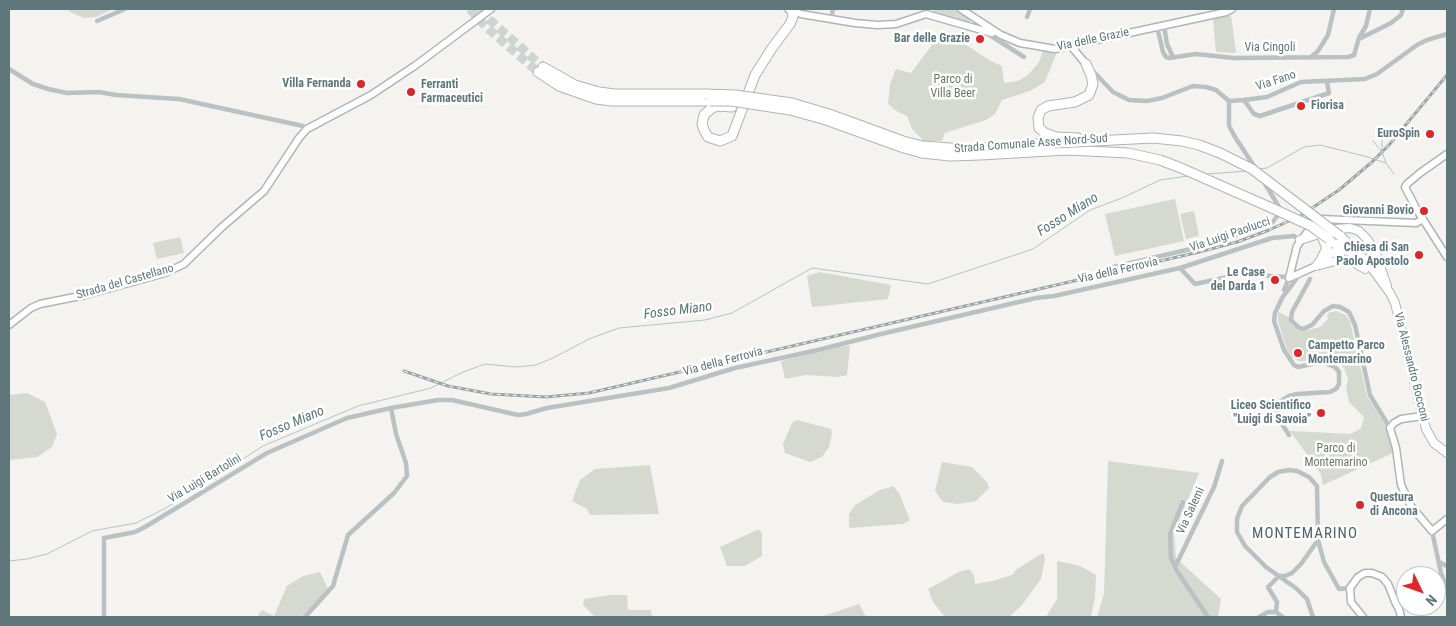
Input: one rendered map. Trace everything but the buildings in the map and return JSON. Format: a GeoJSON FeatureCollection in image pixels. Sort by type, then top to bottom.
{"type":"FeatureCollection","features":[{"type":"Feature","properties":{"kind":"highway"},"geometry":{"type":"LineString","coordinates":[[783,108],[732,107],[718,106],[712,108],[704,115],[702,124],[708,137],[720,141],[732,136],[755,76],[772,48],[790,24],[794,15],[790,10]]}},
{"type":"Feature","properties":{"kind":"highway"},"geometry":{"type":"LineString","coordinates":[[1053,139],[1041,130],[1038,125],[1041,110],[1048,106],[1075,102],[1085,98],[1091,92],[1093,84],[1088,68]]}},
{"type":"Feature","properties":{"kind":"highway","name":"Strada Comunale Asse Nord-Sud"},"geometry":{"type":"LineString","coordinates":[[1326,239],[1311,226],[1236,191],[1160,160],[1128,153],[1067,150],[950,156],[923,149],[829,114],[792,103],[735,95],[708,98],[648,101],[596,99],[559,86],[540,70],[575,85],[599,92],[615,94],[681,94],[708,98],[783,108],[826,120],[904,148],[923,149],[964,149],[1053,139],[1153,138],[1182,141],[1220,153],[1259,174],[1340,236],[1368,268]]}},
{"type":"Feature","properties":{"kind":"highway"},"geometry":{"type":"LineString","coordinates":[[1326,239],[1343,250]]}},
{"type":"Feature","properties":{"kind":"highway"},"geometry":{"type":"LineString","coordinates":[[1322,258],[1327,248],[1326,239]]}},
{"type":"Feature","properties":{"kind":"main road"},"geometry":{"type":"LineString","coordinates":[[1300,240],[1334,229],[1350,228],[1359,231],[1367,239],[1374,251],[1390,292]]}},
{"type":"Feature","properties":{"kind":"main road"},"geometry":{"type":"LineString","coordinates":[[1316,266],[1322,258],[1331,252],[1343,250],[1348,251],[1368,268]]}},
{"type":"Feature","properties":{"kind":"main road"},"geometry":{"type":"LineString","coordinates":[[1316,266],[1339,260],[1353,262],[1368,268]]}},
{"type":"Feature","properties":{"kind":"main road","name":"Via Alessandro Bocconi"},"geometry":{"type":"LineString","coordinates":[[1368,268],[1390,292],[1398,314],[1426,429],[1434,443],[1447,453]]}},
{"type":"Feature","properties":{"kind":"street"},"geometry":{"type":"LineString","coordinates":[[97,22],[124,9]]}},
{"type":"Feature","properties":{"kind":"street","name":"Strada del Castellano"},"geometry":{"type":"LineString","coordinates":[[9,325],[31,308],[40,304],[165,273],[184,264],[222,227],[258,197],[307,129],[371,96],[492,9]]}},
{"type":"Feature","properties":{"kind":"street"},"geometry":{"type":"LineString","coordinates":[[831,18],[833,9]]}},
{"type":"Feature","properties":{"kind":"street"},"geometry":{"type":"LineString","coordinates":[[790,10],[855,23],[889,25],[926,14],[932,9]]}},
{"type":"Feature","properties":{"kind":"street","name":"Via delle Grazie"},"geometry":{"type":"LineString","coordinates":[[961,9],[995,35],[1055,50],[1070,45],[1226,12],[1232,9]]}},
{"type":"Feature","properties":{"kind":"street"},"geometry":{"type":"LineString","coordinates":[[1027,17],[1030,9]]}},
{"type":"Feature","properties":{"kind":"street","name":"Via Cingoli"},"geometry":{"type":"LineString","coordinates":[[1173,57],[1196,54],[1234,58],[1310,58],[1318,52],[1328,35],[1334,9]]}},
{"type":"Feature","properties":{"kind":"street"},"geometry":{"type":"LineString","coordinates":[[1310,58],[1348,57],[1354,55],[1359,38],[1366,26],[1370,9]]}},
{"type":"Feature","properties":{"kind":"street"},"geometry":{"type":"LineString","coordinates":[[1359,38],[1391,23],[1401,15],[1403,9]]}},
{"type":"Feature","properties":{"kind":"street"},"geometry":{"type":"LineString","coordinates":[[926,14],[995,35],[1024,57]]}},
{"type":"Feature","properties":{"kind":"street"},"geometry":{"type":"LineString","coordinates":[[973,27],[976,20]]}},
{"type":"Feature","properties":{"kind":"street"},"geometry":{"type":"LineString","coordinates":[[1161,26],[1167,44],[1173,57],[1166,57],[1161,46],[1161,26]]}},
{"type":"Feature","properties":{"kind":"street","name":"Via Fano"},"geometry":{"type":"LineString","coordinates":[[1229,100],[1267,97],[1302,82],[1365,79],[1377,74],[1417,45],[1447,34]]}},
{"type":"Feature","properties":{"kind":"street"},"geometry":{"type":"LineString","coordinates":[[1161,46],[1167,44]]}},
{"type":"Feature","properties":{"kind":"street"},"geometry":{"type":"LineString","coordinates":[[1070,45],[1088,68],[1123,99],[1136,101],[1162,98],[1193,86],[1216,90],[1229,100]]}},
{"type":"Feature","properties":{"kind":"street"},"geometry":{"type":"LineString","coordinates":[[9,69],[33,84],[67,93],[99,92],[116,95],[179,99],[303,126],[307,129]]}},
{"type":"Feature","properties":{"kind":"street"},"geometry":{"type":"LineString","coordinates":[[1244,100],[1254,114],[1260,116],[1329,93],[1327,82]]}},
{"type":"Feature","properties":{"kind":"street","name":"Via Luigi Paolucci"},"geometry":{"type":"LineString","coordinates":[[1114,267],[1208,245],[1272,223],[1278,215],[1279,207],[1230,126],[1229,100]]}},
{"type":"Feature","properties":{"kind":"street"},"geometry":{"type":"LineString","coordinates":[[1447,154],[1407,184],[1406,191],[1447,257]]}},
{"type":"Feature","properties":{"kind":"street"},"geometry":{"type":"LineString","coordinates":[[1282,298],[1295,251],[1300,240],[1313,224],[1321,219],[1416,223],[1423,219]]}},
{"type":"Feature","properties":{"kind":"street","name":"Via della Ferrovia"},"geometry":{"type":"LineString","coordinates":[[391,408],[438,400],[452,400],[518,415],[547,408],[669,388],[735,368],[1036,298],[1054,296],[1180,268],[1272,238],[1294,236],[1300,240]]}},
{"type":"Feature","properties":{"kind":"street"},"geometry":{"type":"LineString","coordinates":[[1180,268],[1195,284],[1242,274],[1289,278],[1316,266]]}},
{"type":"Feature","properties":{"kind":"street"},"geometry":{"type":"LineString","coordinates":[[1289,436],[1278,416],[1278,408],[1281,401],[1297,394],[1330,392],[1336,389],[1339,384],[1339,372],[1335,367],[1328,364],[1321,362],[1298,367],[1294,365],[1284,350],[1274,322],[1276,307],[1301,274]]}},
{"type":"Feature","properties":{"kind":"street"},"geometry":{"type":"LineString","coordinates":[[1310,279],[1292,312],[1291,320],[1303,329],[1312,326],[1324,311],[1333,306],[1340,307],[1349,312],[1355,325],[1370,395],[1390,428],[1396,448],[1401,485],[1412,506],[1432,531],[1447,590]]}},
{"type":"Feature","properties":{"kind":"street"},"geometry":{"type":"LineString","coordinates":[[305,617],[333,586],[348,535],[394,492],[407,476],[406,463],[396,434],[391,408]]}},
{"type":"Feature","properties":{"kind":"street","name":"Via Luigi Bartolini"},"geometry":{"type":"LineString","coordinates":[[104,617],[104,538],[135,532],[146,527],[267,453],[347,418],[391,408]]}},
{"type":"Feature","properties":{"kind":"street"},"geometry":{"type":"LineString","coordinates":[[1390,428],[1401,419],[1422,416]]}},
{"type":"Feature","properties":{"kind":"street","name":"Via Salemi"},"geometry":{"type":"LineString","coordinates":[[1175,567],[1214,487],[1222,461]]}},
{"type":"Feature","properties":{"kind":"street"},"geometry":{"type":"LineString","coordinates":[[1313,617],[1307,599],[1266,567],[1245,546],[1237,532],[1237,519],[1242,506],[1270,477],[1278,472],[1297,471],[1309,477],[1317,486],[1318,540],[1324,562],[1339,589],[1350,588]]}},
{"type":"Feature","properties":{"kind":"street"},"geometry":{"type":"LineString","coordinates":[[1183,502],[1170,534],[1171,558],[1208,617]]}},
{"type":"Feature","properties":{"kind":"street"},"geometry":{"type":"LineString","coordinates":[[1432,531],[1447,519]]}},
{"type":"Feature","properties":{"kind":"street"},"geometry":{"type":"LineString","coordinates":[[1276,612],[1277,602],[1268,587],[1279,576],[1292,573],[1318,540]]}},
{"type":"Feature","properties":{"kind":"street"},"geometry":{"type":"LineString","coordinates":[[1439,562],[1447,566]]}},
{"type":"Feature","properties":{"kind":"street"},"geometry":{"type":"LineString","coordinates":[[1363,617],[1351,602],[1350,588],[1358,577],[1365,574],[1376,574],[1388,584],[1396,604],[1396,610],[1401,617]]}},
{"type":"Feature","properties":{"kind":"street"},"geometry":{"type":"LineString","coordinates":[[1259,617],[1268,612],[1276,612],[1283,617]]}},
{"type":"Feature","properties":{"kind":"green space"},"geometry":{"type":"Polygon","coordinates":[[[67,9],[113,9],[96,17],[84,18],[67,9]]]}},
{"type":"Feature","properties":{"kind":"green space"},"geometry":{"type":"Polygon","coordinates":[[[936,9],[955,9],[971,20],[969,23],[932,12],[936,9]]]}},
{"type":"Feature","properties":{"kind":"green space"},"geometry":{"type":"Polygon","coordinates":[[[1231,15],[1236,53],[1216,52],[1213,19],[1231,15]]]}},
{"type":"Feature","properties":{"kind":"green space","name":"Parco di Villa Beer"},"geometry":{"type":"Polygon","coordinates":[[[951,40],[968,46],[1002,66],[1004,83],[1018,81],[1028,75],[1039,62],[1043,51],[1057,52],[1045,82],[1030,91],[1002,100],[995,114],[986,120],[945,133],[942,141],[924,141],[912,129],[907,116],[888,104],[890,84],[896,69],[911,73],[935,41],[951,40]]]}},
{"type":"Feature","properties":{"kind":"green space"},"geometry":{"type":"Polygon","coordinates":[[[1175,199],[1184,241],[1115,256],[1105,214],[1175,199]]]}},
{"type":"Feature","properties":{"kind":"green space"},"geometry":{"type":"Polygon","coordinates":[[[1194,211],[1199,236],[1186,239],[1180,214],[1194,211]]]}},
{"type":"Feature","properties":{"kind":"green space"},"geometry":{"type":"Polygon","coordinates":[[[180,237],[184,253],[157,259],[153,243],[180,237]]]}},
{"type":"Feature","properties":{"kind":"green space"},"geometry":{"type":"Polygon","coordinates":[[[820,272],[891,285],[888,299],[812,307],[807,276],[820,272]]]}},
{"type":"Feature","properties":{"kind":"green space","name":"Parco di Montemarino"},"geometry":{"type":"Polygon","coordinates":[[[1336,311],[1346,315],[1350,321],[1367,396],[1386,426],[1395,452],[1323,485],[1321,474],[1290,431],[1351,434],[1361,428],[1364,417],[1349,402],[1346,388],[1348,379],[1344,368],[1335,359],[1323,356],[1299,361],[1292,357],[1287,350],[1278,321],[1278,312],[1289,317],[1292,325],[1299,330],[1307,330],[1320,327],[1328,319],[1327,315],[1330,312],[1336,311]]]}},
{"type":"Feature","properties":{"kind":"green space"},"geometry":{"type":"Polygon","coordinates":[[[850,346],[847,375],[839,377],[806,375],[785,379],[781,361],[850,346]]]}},
{"type":"Feature","properties":{"kind":"green space"},"geometry":{"type":"Polygon","coordinates":[[[27,393],[45,402],[57,434],[52,447],[37,457],[9,460],[9,395],[27,393]]]}},
{"type":"Feature","properties":{"kind":"green space"},"geometry":{"type":"Polygon","coordinates":[[[797,420],[831,429],[829,447],[822,457],[810,462],[785,453],[783,444],[792,423],[797,420]]]}},
{"type":"Feature","properties":{"kind":"green space"},"geometry":{"type":"Polygon","coordinates":[[[1108,461],[1199,473],[1174,532],[1176,558],[1221,599],[1218,617],[1097,617],[1104,594],[1108,461]]]}},
{"type":"Feature","properties":{"kind":"green space"},"geometry":{"type":"Polygon","coordinates":[[[942,462],[972,467],[987,482],[989,488],[976,501],[958,504],[943,502],[935,491],[942,462]]]}},
{"type":"Feature","properties":{"kind":"green space"},"geometry":{"type":"Polygon","coordinates":[[[650,465],[659,514],[591,515],[587,509],[572,501],[580,480],[595,469],[650,465]]]}},
{"type":"Feature","properties":{"kind":"green space"},"geometry":{"type":"Polygon","coordinates":[[[893,486],[899,493],[910,520],[903,524],[849,528],[849,514],[855,505],[880,490],[893,486]]]}},
{"type":"Feature","properties":{"kind":"green space"},"geometry":{"type":"Polygon","coordinates":[[[760,530],[762,534],[762,556],[745,566],[727,566],[720,547],[760,530]]]}},
{"type":"Feature","properties":{"kind":"green space"},"geometry":{"type":"Polygon","coordinates":[[[1043,553],[1045,558],[1041,579],[1022,605],[1009,617],[945,617],[933,602],[928,589],[959,572],[969,569],[974,575],[975,584],[993,581],[1012,575],[1017,569],[1043,553]]]}},
{"type":"Feature","properties":{"kind":"green space"},"geometry":{"type":"Polygon","coordinates":[[[1057,561],[1080,566],[1096,575],[1095,597],[1091,617],[1046,617],[1057,599],[1057,561]]]}},
{"type":"Feature","properties":{"kind":"green space"},"geometry":{"type":"Polygon","coordinates":[[[320,572],[328,589],[303,617],[257,617],[262,610],[274,616],[287,586],[303,576],[320,572]]]}},
{"type":"Feature","properties":{"kind":"green space"},"geometry":{"type":"Polygon","coordinates":[[[610,595],[627,595],[628,610],[651,610],[652,617],[595,617],[583,605],[584,599],[610,595]]]}},
{"type":"Feature","properties":{"kind":"green space"},"geometry":{"type":"Polygon","coordinates":[[[859,604],[866,617],[820,617],[859,604]]]}},
{"type":"Feature","properties":{"kind":"waterway"},"geometry":{"type":"LineString","coordinates":[[1382,138],[1382,152],[1386,163],[1394,174]]}},
{"type":"Feature","properties":{"kind":"waterway"},"geometry":{"type":"LineString","coordinates":[[1373,141],[1382,152]]}},
{"type":"Feature","properties":{"kind":"waterway","name":"Fosso Miano"},"geometry":{"type":"LineString","coordinates":[[1259,169],[1267,168],[1304,147],[1320,145],[1386,163]]}},
{"type":"Feature","properties":{"kind":"waterway","name":"Fosso Miano"},"geometry":{"type":"LineString","coordinates":[[1207,174],[1248,171]]}},
{"type":"Feature","properties":{"kind":"waterway","name":"Fosso Miano"},"geometry":{"type":"LineString","coordinates":[[9,561],[47,554],[92,531],[136,523],[166,508],[263,446],[358,406],[431,388],[463,372],[485,364],[516,367],[536,365],[589,339],[619,328],[705,320],[732,313],[812,268],[928,284],[1033,249],[1090,210],[1122,198],[1160,180],[1188,176]]}},
{"type":"Feature","properties":{"kind":"tunnel"},"geometry":{"type":"LineString","coordinates":[[470,9],[485,26],[538,72]]}},
{"type":"Feature","properties":{"kind":"tunnel"},"geometry":{"type":"LineString","coordinates":[[480,9],[543,67]]}},
{"type":"Feature","properties":{"kind":"railway"},"geometry":{"type":"LineString","coordinates":[[404,371],[448,386],[491,394],[546,397],[589,393],[1237,242],[1300,216],[1339,190],[1389,145],[1447,75]]}},
{"type":"Feature","properties":{"kind":"place","name":"Bar delle Grazie"},"geometry":{"type":"Point","coordinates":[980,39]}},
{"type":"Feature","properties":{"kind":"place","name":"Villa Fernanda"},"geometry":{"type":"Point","coordinates":[361,84]}},
{"type":"Feature","properties":{"kind":"place","name":"Ferranti Farmaceutici"},"geometry":{"type":"Point","coordinates":[411,92]}},
{"type":"Feature","properties":{"kind":"place","name":"Fiorisa"},"geometry":{"type":"Point","coordinates":[1301,106]}},
{"type":"Feature","properties":{"kind":"place","name":"EuroSpin"},"geometry":{"type":"Point","coordinates":[1430,134]}},
{"type":"Feature","properties":{"kind":"place","name":"Giovanni Bovio"},"geometry":{"type":"Point","coordinates":[1424,211]}},
{"type":"Feature","properties":{"kind":"place","name":"Chiesa di San Paolo Apostolo"},"geometry":{"type":"Point","coordinates":[1419,255]}},
{"type":"Feature","properties":{"kind":"place","name":"Le Case del Darda 1"},"geometry":{"type":"Point","coordinates":[1275,280]}},
{"type":"Feature","properties":{"kind":"place","name":"Campetto Parco Montemarino"},"geometry":{"type":"Point","coordinates":[1298,353]}},
{"type":"Feature","properties":{"kind":"place","name":"Liceo Scientifico \"Luigi di Savoia\""},"geometry":{"type":"Point","coordinates":[1321,413]}},
{"type":"Feature","properties":{"kind":"place","name":"Questura di Ancona"},"geometry":{"type":"Point","coordinates":[1360,505]}},
{"type":"Feature","properties":{"kind":"district","name":"MONTEMARINO"},"geometry":{"type":"Point","coordinates":[1305,534]}}]}
